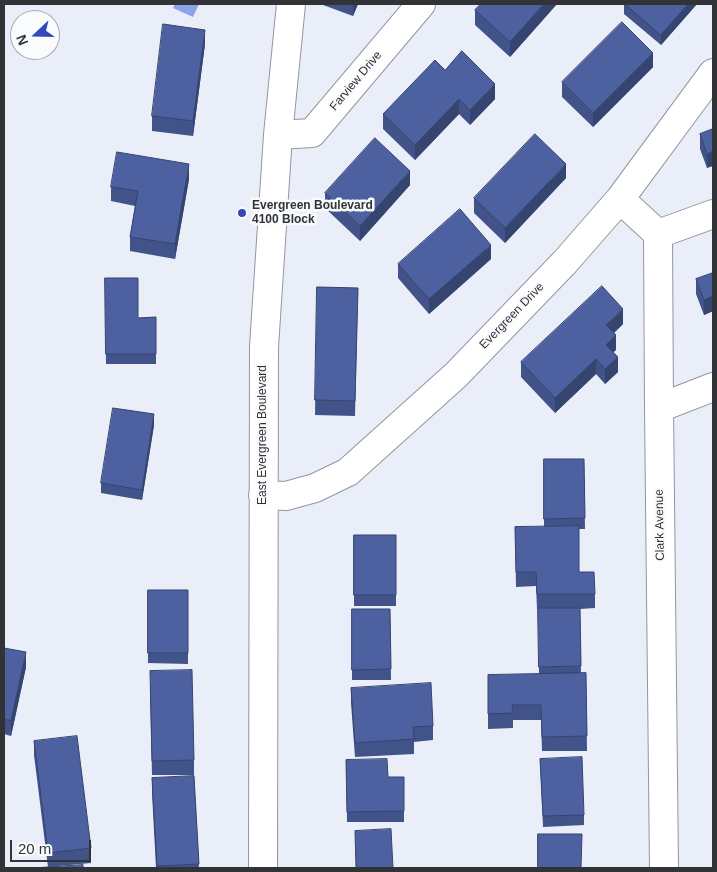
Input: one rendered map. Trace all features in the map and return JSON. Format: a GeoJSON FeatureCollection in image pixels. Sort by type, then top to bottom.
{"type":"FeatureCollection","features":[{"type":"Feature","properties":{"kind":"street","name":"East Evergreen Boulevard"},"geometry":{"type":"LineString","coordinates":[[263,868],[262,495],[264,347],[278,135],[291,4]]}},
{"type":"Feature","properties":{"kind":"street","name":"Farview Drive"},"geometry":{"type":"LineString","coordinates":[[278,135],[312,132],[421,4]]}},
{"type":"Feature","properties":{"kind":"street","name":"Evergreen Drive"},"geometry":{"type":"LineString","coordinates":[[262,495],[286,496],[315,488],[348,472],[456,375],[565,262],[620,199],[713,73]]}},
{"type":"Feature","properties":{"kind":"street"},"geometry":{"type":"LineString","coordinates":[[620,199],[658,234],[713,214]]}},
{"type":"Feature","properties":{"kind":"street","name":"Clark Avenue"},"geometry":{"type":"LineString","coordinates":[[658,234],[664,868]]}},
{"type":"Feature","properties":{"kind":"street"},"geometry":{"type":"LineString","coordinates":[[659,408],[713,387]]}},
{"type":"Feature","properties":{"kind":"water"},"geometry":{"type":"Polygon","coordinates":[[[175,4],[199,4],[193,17],[173,8],[175,4]]]}},
{"type":"Feature","properties":{"kind":"building"},"geometry":{"type":"Polygon","coordinates":[[[481,4],[544,4],[510,42],[475,10],[481,4]]]}},
{"type":"Feature","properties":{"kind":"building"},"geometry":{"type":"Polygon","coordinates":[[[625,4],[688,4],[661,35],[625,4]]]}},
{"type":"Feature","properties":{"kind":"building"},"geometry":{"type":"Polygon","coordinates":[[[622,22],[653,53],[593,113],[562,82],[622,22]]]}},
{"type":"Feature","properties":{"kind":"building"},"geometry":{"type":"Polygon","coordinates":[[[163,24],[205,30],[193,121],[152,116],[163,24]]]}},
{"type":"Feature","properties":{"kind":"building"},"geometry":{"type":"Polygon","coordinates":[[[462,51],[495,84],[470,110],[459,99],[415,145],[383,114],[435,60],[445,70],[462,51]]]}},
{"type":"Feature","properties":{"kind":"building"},"geometry":{"type":"Polygon","coordinates":[[[713,129],[713,151],[707,154],[700,134],[713,129]]]}},
{"type":"Feature","properties":{"kind":"building"},"geometry":{"type":"Polygon","coordinates":[[[535,134],[566,164],[505,228],[474,198],[535,134]]]}},
{"type":"Feature","properties":{"kind":"building"},"geometry":{"type":"Polygon","coordinates":[[[375,138],[410,171],[360,226],[325,193],[375,138]]]}},
{"type":"Feature","properties":{"kind":"building"},"geometry":{"type":"Polygon","coordinates":[[[117,152],[189,164],[175,244],[130,237],[138,191],[111,187],[117,152]]]}},
{"type":"Feature","properties":{"kind":"building"},"geometry":{"type":"Polygon","coordinates":[[[460,209],[491,245],[429,299],[398,264],[460,209]]]}},
{"type":"Feature","properties":{"kind":"building"},"geometry":{"type":"Polygon","coordinates":[[[713,273],[713,296],[704,300],[696,279],[713,273]]]}},
{"type":"Feature","properties":{"kind":"building"},"geometry":{"type":"Polygon","coordinates":[[[105,278],[138,278],[138,318],[156,317],[156,354],[106,354],[105,278]]]}},
{"type":"Feature","properties":{"kind":"building"},"geometry":{"type":"Polygon","coordinates":[[[602,286],[623,309],[606,325],[616,335],[606,345],[618,357],[605,369],[596,359],[555,398],[521,362],[602,286]]]}},
{"type":"Feature","properties":{"kind":"building"},"geometry":{"type":"Polygon","coordinates":[[[317,287],[358,288],[355,401],[315,400],[317,287]]]}},
{"type":"Feature","properties":{"kind":"building"},"geometry":{"type":"Polygon","coordinates":[[[113,408],[154,414],[142,490],[101,483],[113,408]]]}},
{"type":"Feature","properties":{"kind":"building"},"geometry":{"type":"Polygon","coordinates":[[[544,459],[584,459],[585,518],[544,519],[544,459]]]}},
{"type":"Feature","properties":{"kind":"building"},"geometry":{"type":"Polygon","coordinates":[[[579,526],[579,572],[594,572],[595,594],[537,594],[536,572],[516,572],[515,527],[579,526]]]}},
{"type":"Feature","properties":{"kind":"building"},"geometry":{"type":"Polygon","coordinates":[[[354,535],[396,535],[396,595],[354,595],[354,535]]]}},
{"type":"Feature","properties":{"kind":"building"},"geometry":{"type":"Polygon","coordinates":[[[148,590],[188,590],[188,653],[148,653],[148,590]]]}},
{"type":"Feature","properties":{"kind":"building"},"geometry":{"type":"Polygon","coordinates":[[[538,608],[580,608],[581,666],[539,667],[538,608]]]}},
{"type":"Feature","properties":{"kind":"building"},"geometry":{"type":"Polygon","coordinates":[[[352,609],[390,609],[391,669],[352,670],[352,609]]]}},
{"type":"Feature","properties":{"kind":"building"},"geometry":{"type":"Polygon","coordinates":[[[4,648],[26,652],[11,721],[4,719],[4,648]]]}},
{"type":"Feature","properties":{"kind":"building"},"geometry":{"type":"Polygon","coordinates":[[[192,670],[194,760],[152,761],[150,671],[192,670]]]}},
{"type":"Feature","properties":{"kind":"building"},"geometry":{"type":"Polygon","coordinates":[[[586,673],[587,736],[542,737],[541,705],[512,705],[513,713],[488,714],[488,675],[586,673]]]}},
{"type":"Feature","properties":{"kind":"building"},"geometry":{"type":"Polygon","coordinates":[[[431,683],[433,726],[413,727],[414,739],[355,743],[351,688],[431,683]]]}},
{"type":"Feature","properties":{"kind":"building"},"geometry":{"type":"Polygon","coordinates":[[[77,736],[91,848],[48,853],[34,741],[77,736]]]}},
{"type":"Feature","properties":{"kind":"building"},"geometry":{"type":"Polygon","coordinates":[[[582,757],[584,815],[543,816],[540,759],[582,757]]]}},
{"type":"Feature","properties":{"kind":"building"},"geometry":{"type":"Polygon","coordinates":[[[387,759],[388,777],[404,777],[404,811],[347,812],[346,760],[387,759]]]}},
{"type":"Feature","properties":{"kind":"building"},"geometry":{"type":"Polygon","coordinates":[[[194,776],[199,864],[157,866],[152,778],[194,776]]]}},
{"type":"Feature","properties":{"kind":"building"},"geometry":{"type":"Polygon","coordinates":[[[391,829],[393,868],[356,868],[355,831],[391,829]]]}},
{"type":"Feature","properties":{"kind":"building"},"geometry":{"type":"Polygon","coordinates":[[[538,834],[582,834],[581,868],[538,868],[538,834]]]}},
{"type":"Feature","properties":{"kind":"building"},"geometry":{"type":"Polygon","coordinates":[[[83,865],[83,868],[34,868],[83,865]]]}},
{"type":"Feature","properties":{"kind":"place","name":"Evergreen Boulevard 4100 Block"},"geometry":{"type":"Point","coordinates":[242,213]}}]}
